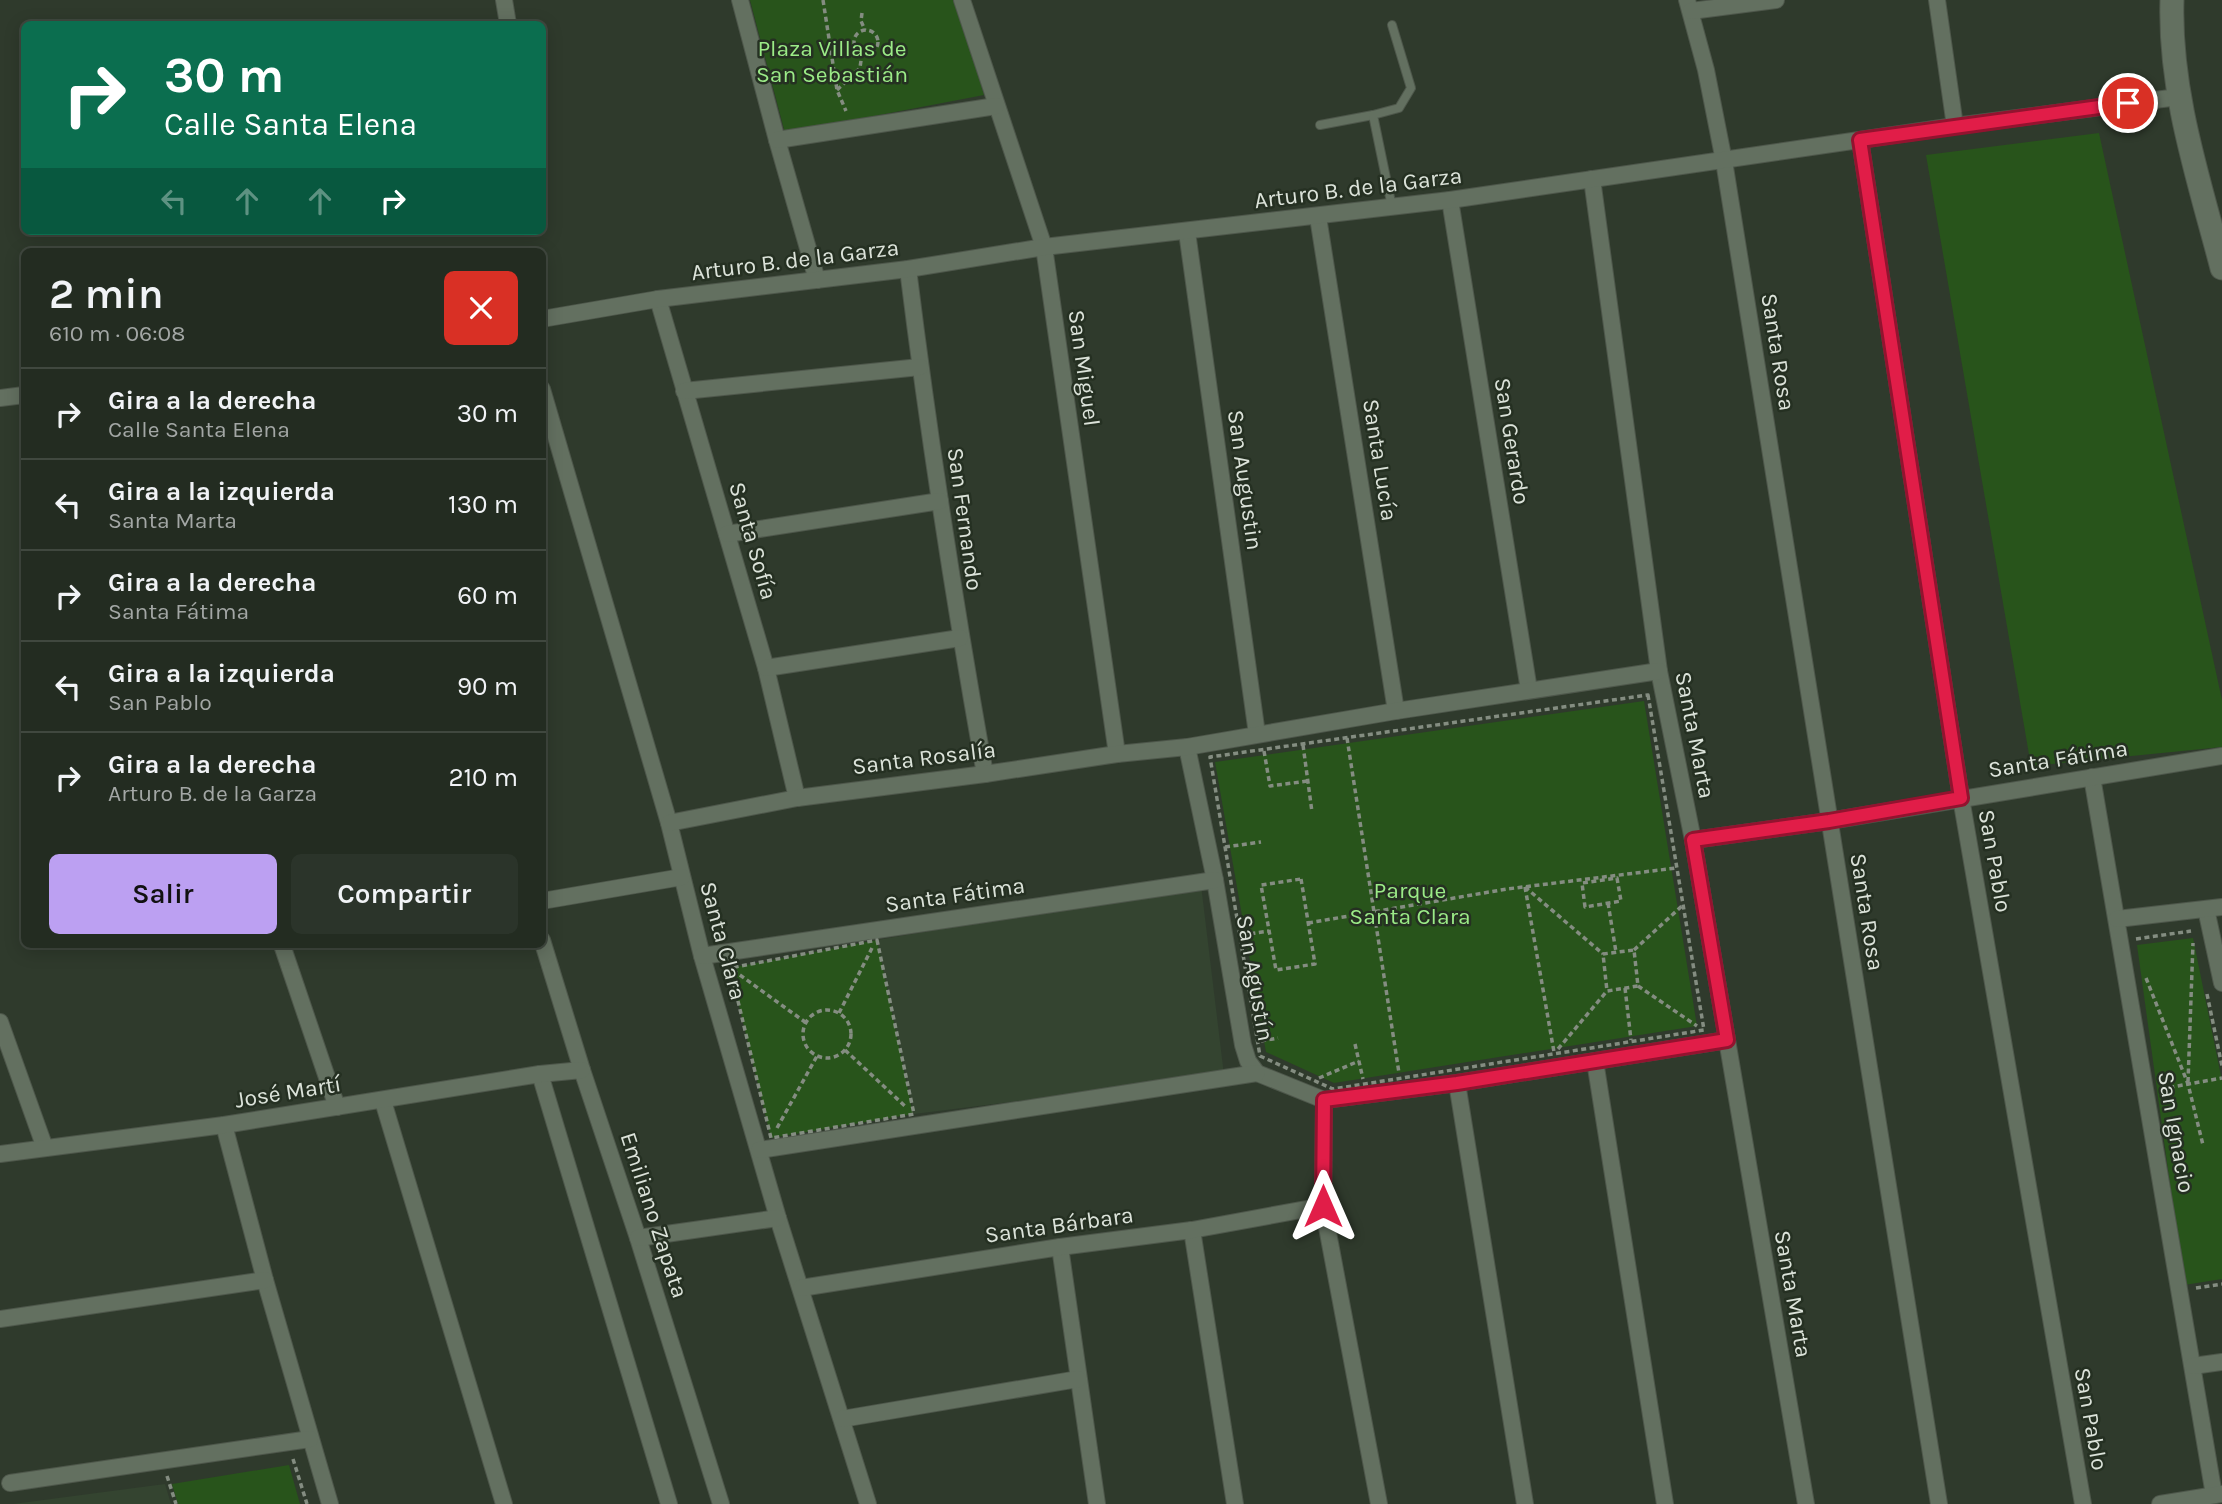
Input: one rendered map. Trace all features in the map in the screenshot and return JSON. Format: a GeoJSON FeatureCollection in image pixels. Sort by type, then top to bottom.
{"type":"FeatureCollection","features":[{"type":"Feature","properties":{"kind":"main road"},"geometry":{"type":"LineString","coordinates":[[2172,0],[2171,40],[2178,97],[2222,268]]}},
{"type":"Feature","properties":{"kind":"street"},"geometry":{"type":"LineString","coordinates":[[504,0],[508,21]]}},
{"type":"Feature","properties":{"kind":"street"},"geometry":{"type":"LineString","coordinates":[[740,0],[817,279]]}},
{"type":"Feature","properties":{"kind":"street","name":"San Miguel"},"geometry":{"type":"LineString","coordinates":[[962,0],[1044,247],[1117,754]]}},
{"type":"Feature","properties":{"kind":"street"},"geometry":{"type":"LineString","coordinates":[[1689,6],[1776,0]]}},
{"type":"Feature","properties":{"kind":"street"},"geometry":{"type":"LineString","coordinates":[[1937,0],[1955,126]]}},
{"type":"Feature","properties":{"kind":"street","name":"Santa Rosa"},"geometry":{"type":"LineString","coordinates":[[1689,6],[1724,161],[1939,1504]]}},
{"type":"Feature","properties":{"kind":"street","name":"Arturo B. de la Garza"},"geometry":{"type":"LineString","coordinates":[[546,318],[658,299],[908,269],[1044,247],[1450,200],[1955,126],[2178,97]]}},
{"type":"Feature","properties":{"kind":"street"},"geometry":{"type":"LineString","coordinates":[[777,140],[996,106]]}},
{"type":"Feature","properties":{"kind":"street","name":"San Pablo"},"geometry":{"type":"LineString","coordinates":[[1860,140],[1961,798],[2083,1504]]}},
{"type":"Feature","properties":{"kind":"street","name":"Santa Marta"},"geometry":{"type":"LineString","coordinates":[[1592,178],[1659,671],[1693,840],[1806,1504]]}},
{"type":"Feature","properties":{"kind":"street","name":"San Gerardo"},"geometry":{"type":"LineString","coordinates":[[1450,200],[1529,690]]}},
{"type":"Feature","properties":{"kind":"street","name":"Santa Lucía"},"geometry":{"type":"LineString","coordinates":[[1318,216],[1396,711]]}},
{"type":"Feature","properties":{"kind":"street","name":"San Augustin"},"geometry":{"type":"LineString","coordinates":[[1187,232],[1261,742]]}},
{"type":"Feature","properties":{"kind":"street","name":"San Fernando"},"geometry":{"type":"LineString","coordinates":[[908,269],[960,638],[985,774]]}},
{"type":"Feature","properties":{"kind":"street","name":"Santa Sofía"},"geometry":{"type":"LineString","coordinates":[[658,299],[766,668],[797,797]]}},
{"type":"Feature","properties":{"kind":"street"},"geometry":{"type":"LineString","coordinates":[[684,391],[920,367]]}},
{"type":"Feature","properties":{"kind":"street"},"geometry":{"type":"LineString","coordinates":[[0,398],[21,395]]}},
{"type":"Feature","properties":{"kind":"street","name":"Santa Clara"},"geometry":{"type":"LineString","coordinates":[[546,402],[669,823],[702,956],[765,1144],[778,1218],[868,1504]]}},
{"type":"Feature","properties":{"kind":"street"},"geometry":{"type":"LineString","coordinates":[[727,534],[940,501]]}},
{"type":"Feature","properties":{"kind":"street"},"geometry":{"type":"LineString","coordinates":[[766,668],[960,638]]}},
{"type":"Feature","properties":{"kind":"street","name":"Santa Rosalía"},"geometry":{"type":"LineString","coordinates":[[669,823],[797,797],[985,774],[1117,754],[1261,742],[1396,711],[1659,671]]}},
{"type":"Feature","properties":{"kind":"street","name":"San Agustín"},"geometry":{"type":"LineString","coordinates":[[1186,747],[1248,1061],[1257,1073],[1324,1100]]}},
{"type":"Feature","properties":{"kind":"street","name":"Santa Fátima"},"geometry":{"type":"LineString","coordinates":[[1693,840],[1829,821],[2222,756]]}},
{"type":"Feature","properties":{"kind":"street","name":"San Ignacio"},"geometry":{"type":"LineString","coordinates":[[2092,777],[2193,1366],[2218,1495]]}},
{"type":"Feature","properties":{"kind":"street"},"geometry":{"type":"LineString","coordinates":[[546,900],[682,877]]}},
{"type":"Feature","properties":{"kind":"street","name":"Santa Fátima"},"geometry":{"type":"LineString","coordinates":[[702,956],[1214,880]]}},
{"type":"Feature","properties":{"kind":"street"},"geometry":{"type":"LineString","coordinates":[[2118,919],[2214,908],[2222,983]]}},
{"type":"Feature","properties":{"kind":"street"},"geometry":{"type":"LineString","coordinates":[[283,948],[337,1107]]}},
{"type":"Feature","properties":{"kind":"street","name":"Emiliano Zapata"},"geometry":{"type":"LineString","coordinates":[[544,948],[721,1504]]}},
{"type":"Feature","properties":{"kind":"street"},"geometry":{"type":"LineString","coordinates":[[0,1022],[45,1148]]}},
{"type":"Feature","properties":{"kind":"street"},"geometry":{"type":"LineString","coordinates":[[1379,1504],[1323,1206],[1324,1100],[1457,1083],[1727,1040]]}},
{"type":"Feature","properties":{"kind":"street"},"geometry":{"type":"LineString","coordinates":[[1595,1061],[1665,1504]]}},
{"type":"Feature","properties":{"kind":"street","name":"José Martí"},"geometry":{"type":"LineString","coordinates":[[0,1154],[224,1125],[540,1074],[582,1070]]}},
{"type":"Feature","properties":{"kind":"street"},"geometry":{"type":"LineString","coordinates":[[765,1144],[1257,1073]]}},
{"type":"Feature","properties":{"kind":"street"},"geometry":{"type":"LineString","coordinates":[[540,1074],[669,1504]]}},
{"type":"Feature","properties":{"kind":"street"},"geometry":{"type":"LineString","coordinates":[[1457,1083],[1525,1504]]}},
{"type":"Feature","properties":{"kind":"street"},"geometry":{"type":"LineString","coordinates":[[383,1101],[504,1504]]}},
{"type":"Feature","properties":{"kind":"street"},"geometry":{"type":"LineString","coordinates":[[224,1125],[265,1280],[330,1504]]}},
{"type":"Feature","properties":{"kind":"street","name":"Santa Bárbara"},"geometry":{"type":"LineString","coordinates":[[801,1288],[1060,1247],[1192,1230],[1323,1206]]}},
{"type":"Feature","properties":{"kind":"street"},"geometry":{"type":"LineString","coordinates":[[638,1238],[778,1218]]}},
{"type":"Feature","properties":{"kind":"street"},"geometry":{"type":"LineString","coordinates":[[1192,1230],[1236,1504]]}},
{"type":"Feature","properties":{"kind":"street"},"geometry":{"type":"LineString","coordinates":[[1060,1247],[1097,1504]]}},
{"type":"Feature","properties":{"kind":"street"},"geometry":{"type":"LineString","coordinates":[[0,1319],[265,1280]]}},
{"type":"Feature","properties":{"kind":"street"},"geometry":{"type":"LineString","coordinates":[[2193,1366],[2222,1362]]}},
{"type":"Feature","properties":{"kind":"street"},"geometry":{"type":"LineString","coordinates":[[842,1419],[1078,1379]]}},
{"type":"Feature","properties":{"kind":"street"},"geometry":{"type":"LineString","coordinates":[[10,1483],[310,1439]]}},
{"type":"Feature","properties":{"kind":"street"},"geometry":{"type":"LineString","coordinates":[[2160,1504],[2218,1495]]}},
{"type":"Feature","properties":{"kind":"lane"},"geometry":{"type":"LineString","coordinates":[[1321,125],[1399,108],[1411,88],[1392,25]]}},
{"type":"Feature","properties":{"kind":"lane"},"geometry":{"type":"LineString","coordinates":[[1373,115],[1392,207]]}},
{"type":"Feature","properties":{"kind":"path"},"geometry":{"type":"LineString","coordinates":[[823,0],[837,90],[853,130]]}},
{"type":"Feature","properties":{"kind":"path"},"geometry":{"type":"LineString","coordinates":[[862,13],[861,21],[865,30]]}},
{"type":"Feature","properties":{"kind":"path"},"geometry":{"type":"LineString","coordinates":[[865,30],[872,31],[878,41],[873,51],[862,53],[856,48],[858,34],[865,30]]}},
{"type":"Feature","properties":{"kind":"path"},"geometry":{"type":"LineString","coordinates":[[837,90],[860,68],[862,53]]}},
{"type":"Feature","properties":{"kind":"path"},"geometry":{"type":"LineString","coordinates":[[1648,695],[1703,1030],[1333,1089],[1260,1056],[1210,757],[1261,742],[1303,744],[1648,695]]}},
{"type":"Feature","properties":{"kind":"path"},"geometry":{"type":"LineString","coordinates":[[1347,738],[1400,1079]]}},
{"type":"Feature","properties":{"kind":"path"},"geometry":{"type":"LineString","coordinates":[[1261,742],[1270,786],[1308,781]]}},
{"type":"Feature","properties":{"kind":"path"},"geometry":{"type":"LineString","coordinates":[[1303,744],[1312,813]]}},
{"type":"Feature","properties":{"kind":"path"},"geometry":{"type":"LineString","coordinates":[[1225,847],[1261,842]]}},
{"type":"Feature","properties":{"kind":"path"},"geometry":{"type":"LineString","coordinates":[[1308,923],[1525,886],[1677,868]]}},
{"type":"Feature","properties":{"kind":"path"},"geometry":{"type":"LineString","coordinates":[[1618,878],[1621,901],[1608,903],[1586,906],[1582,883],[1618,878]]}},
{"type":"Feature","properties":{"kind":"path"},"geometry":{"type":"LineString","coordinates":[[1301,879],[1315,964],[1276,970],[1269,930],[1261,885],[1301,879]]}},
{"type":"Feature","properties":{"kind":"path"},"geometry":{"type":"LineString","coordinates":[[1525,886],[1603,954],[1606,990],[1555,1054]]}},
{"type":"Feature","properties":{"kind":"path"},"geometry":{"type":"LineString","coordinates":[[1525,886],[1555,1054]]}},
{"type":"Feature","properties":{"kind":"path"},"geometry":{"type":"LineString","coordinates":[[1608,903],[1616,952]]}},
{"type":"Feature","properties":{"kind":"path"},"geometry":{"type":"LineString","coordinates":[[1603,954],[1634,950],[1683,905]]}},
{"type":"Feature","properties":{"kind":"path"},"geometry":{"type":"LineString","coordinates":[[1240,935],[1269,930]]}},
{"type":"Feature","properties":{"kind":"path"},"geometry":{"type":"LineString","coordinates":[[2131,940],[2194,931]]}},
{"type":"Feature","properties":{"kind":"path"},"geometry":{"type":"LineString","coordinates":[[2194,931],[2199,958]]}},
{"type":"Feature","properties":{"kind":"path"},"geometry":{"type":"LineString","coordinates":[[2188,1084],[2194,931]]}},
{"type":"Feature","properties":{"kind":"path"},"geometry":{"type":"LineString","coordinates":[[730,968],[877,940]]}},
{"type":"Feature","properties":{"kind":"path"},"geometry":{"type":"LineString","coordinates":[[839,1013],[877,940]]}},
{"type":"Feature","properties":{"kind":"path"},"geometry":{"type":"LineString","coordinates":[[877,940],[914,1114]]}},
{"type":"Feature","properties":{"kind":"path"},"geometry":{"type":"LineString","coordinates":[[1634,950],[1637,986]]}},
{"type":"Feature","properties":{"kind":"path"},"geometry":{"type":"LineString","coordinates":[[730,968],[805,1022]]}},
{"type":"Feature","properties":{"kind":"path"},"geometry":{"type":"LineString","coordinates":[[730,968],[765,1144]]}},
{"type":"Feature","properties":{"kind":"path"},"geometry":{"type":"LineString","coordinates":[[2145,976],[2188,1084],[2203,1145]]}},
{"type":"Feature","properties":{"kind":"path"},"geometry":{"type":"LineString","coordinates":[[2205,985],[2222,1066]]}},
{"type":"Feature","properties":{"kind":"path"},"geometry":{"type":"LineString","coordinates":[[1606,990],[1637,986],[1703,1030]]}},
{"type":"Feature","properties":{"kind":"path"},"geometry":{"type":"LineString","coordinates":[[1625,988],[1631,1042]]}},
{"type":"Feature","properties":{"kind":"path"},"geometry":{"type":"LineString","coordinates":[[824,1009],[839,1013],[845,1017],[851,1030],[849,1044],[832,1058],[817,1056],[805,1045],[802,1037],[805,1022],[810,1016],[824,1009]]}},
{"type":"Feature","properties":{"kind":"path"},"geometry":{"type":"LineString","coordinates":[[1259,1042],[1278,1038]]}},
{"type":"Feature","properties":{"kind":"path"},"geometry":{"type":"LineString","coordinates":[[1355,1044],[1364,1084]]}},
{"type":"Feature","properties":{"kind":"path"},"geometry":{"type":"LineString","coordinates":[[845,1050],[914,1114]]}},
{"type":"Feature","properties":{"kind":"path"},"geometry":{"type":"LineString","coordinates":[[765,1144],[817,1056]]}},
{"type":"Feature","properties":{"kind":"path"},"geometry":{"type":"LineString","coordinates":[[1314,1081],[1359,1061]]}},
{"type":"Feature","properties":{"kind":"path"},"geometry":{"type":"LineString","coordinates":[[2152,1091],[2222,1077]]}},
{"type":"Feature","properties":{"kind":"path"},"geometry":{"type":"LineString","coordinates":[[765,1144],[914,1114]]}},
{"type":"Feature","properties":{"kind":"path"},"geometry":{"type":"LineString","coordinates":[[2191,1289],[2222,1284]]}},
{"type":"Feature","properties":{"kind":"path"},"geometry":{"type":"LineString","coordinates":[[167,1476],[176,1504]]}},
{"type":"Feature","properties":{"kind":"shaded area"},"geometry":{"type":"Polygon","coordinates":[[[1201,885],[1224,1075],[914,1114],[877,940],[1201,885]]]}},
{"type":"Feature","properties":{"kind":"shaded area"},"geometry":{"type":"Polygon","coordinates":[[[165,1484],[171,1504],[13,1504],[165,1484]]]}},
{"type":"Feature","properties":{"kind":"green space","name":"Plaza Villas de San Sebastián"},"geometry":{"type":"Polygon","coordinates":[[[750,0],[956,0],[984,95],[785,133],[750,0]]]}},
{"type":"Feature","properties":{"kind":"green space"},"geometry":{"type":"Polygon","coordinates":[[[2099,133],[2222,700],[2222,747],[2031,766],[1926,155],[2099,133]]]}},
{"type":"Feature","properties":{"kind":"green space","name":"Parque Santa Clara"},"geometry":{"type":"Polygon","coordinates":[[[1644,701],[1697,1026],[1334,1083],[1266,1052],[1215,762],[1644,701]]]}},
{"type":"Feature","properties":{"kind":"green space"},"geometry":{"type":"Polygon","coordinates":[[[2193,938],[2222,1081],[2222,1279],[2184,1285],[2137,945],[2193,938]]]}},
{"type":"Feature","properties":{"kind":"green space"},"geometry":{"type":"Polygon","coordinates":[[[877,940],[913,1114],[771,1138],[730,968],[877,940]]]}},
{"type":"Feature","properties":{"kind":"green space"},"geometry":{"type":"Polygon","coordinates":[[[289,1465],[300,1504],[178,1504],[172,1484],[289,1465]]]}},
{"type":"Feature","properties":{"kind":"route"},"geometry":{"type":"LineString","coordinates":[[1323,1206],[1324,1100],[1457,1083],[1727,1040],[1693,840],[1829,821],[1961,798],[1860,140],[2128,103]]}}]}
